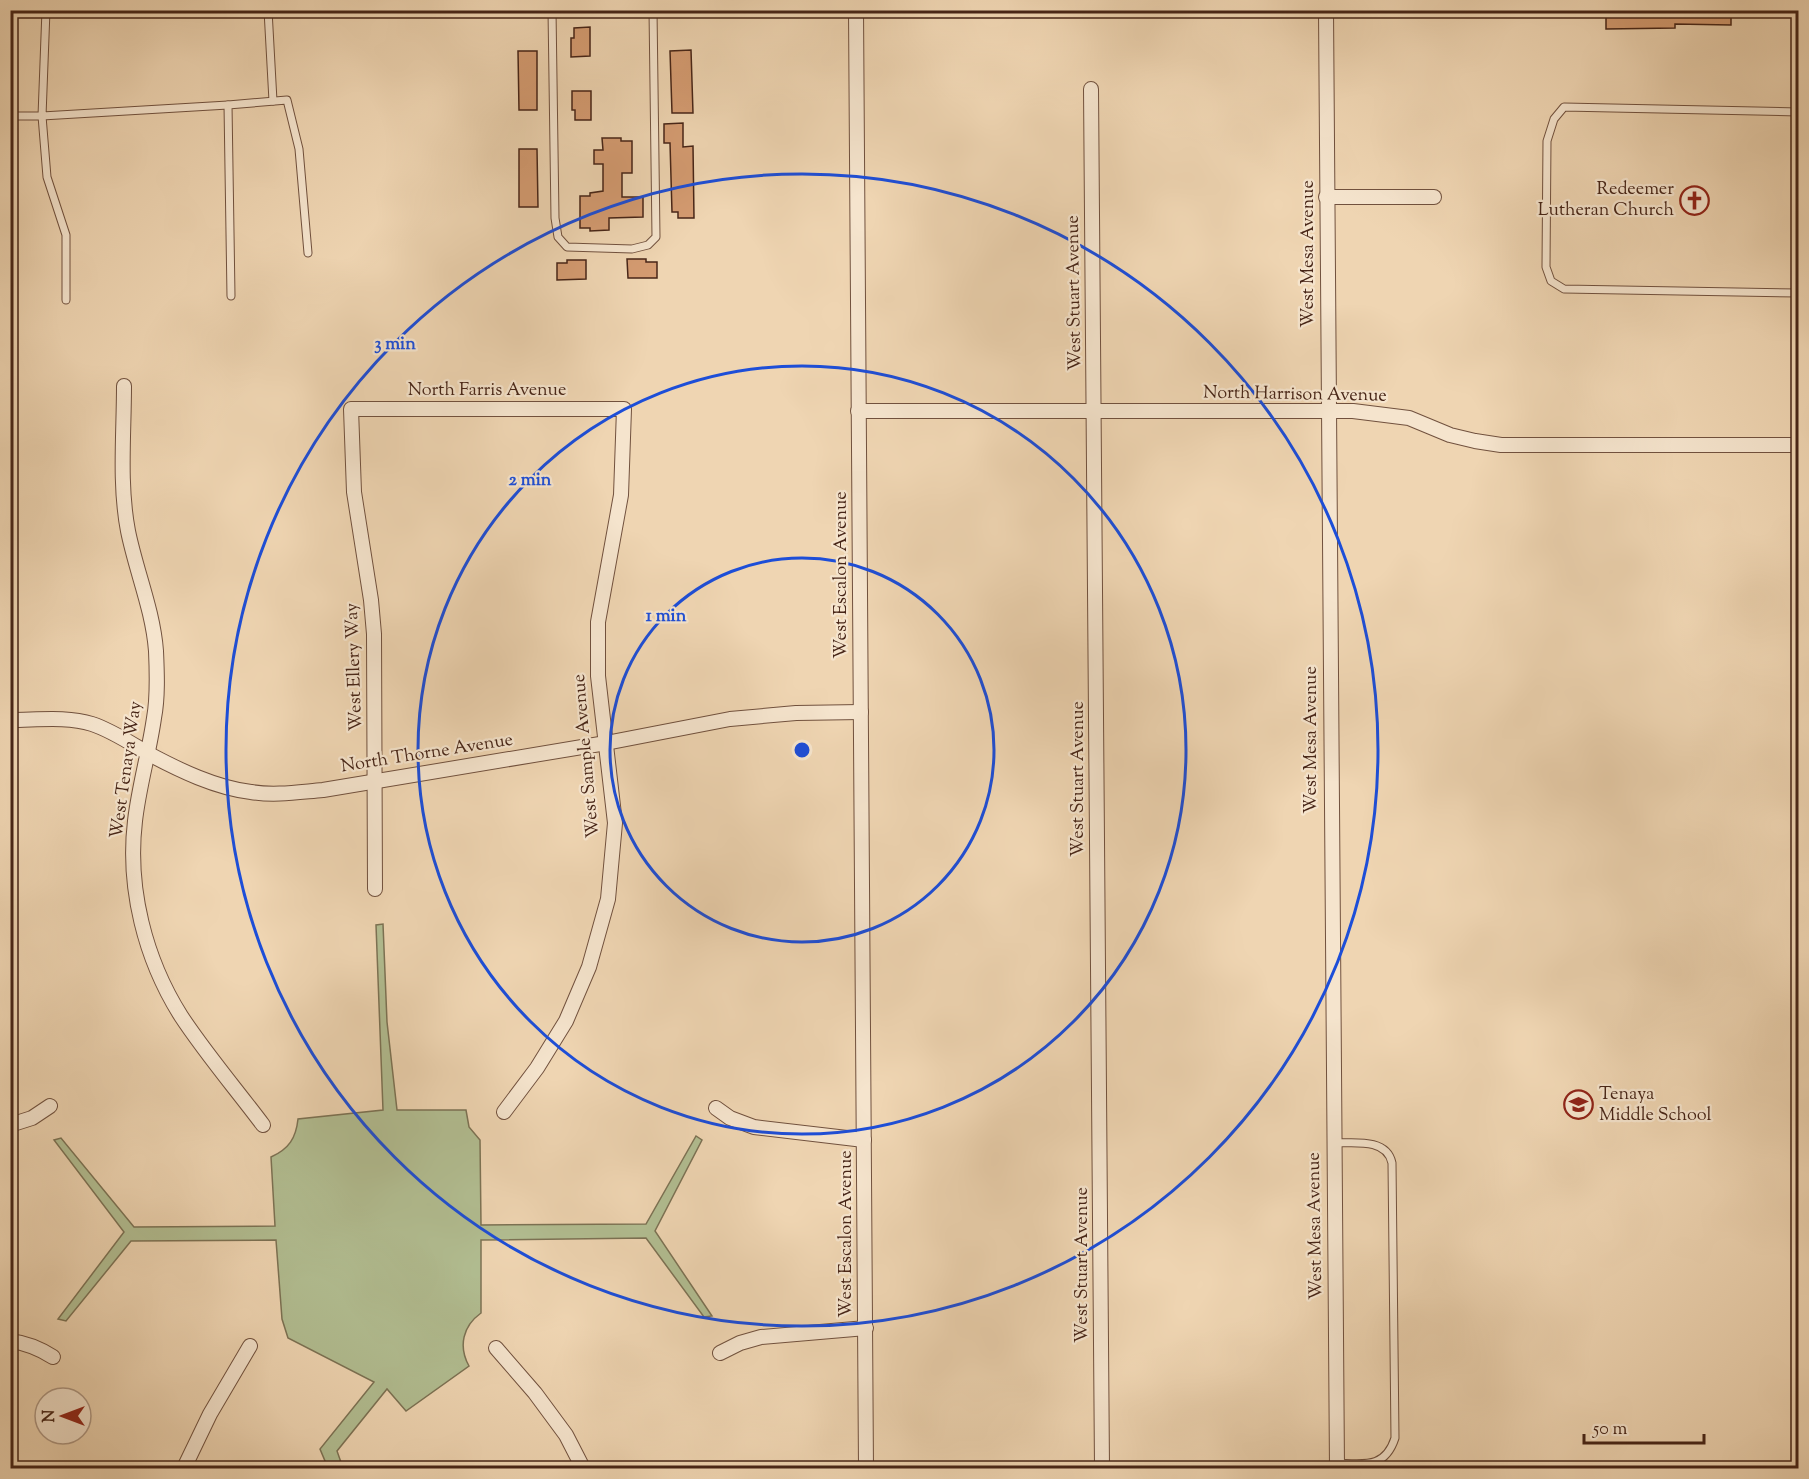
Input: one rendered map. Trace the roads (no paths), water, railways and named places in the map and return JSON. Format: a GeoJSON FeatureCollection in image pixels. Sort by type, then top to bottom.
{"type":"FeatureCollection","features":[{"type":"Feature","properties":{"kind":"street","name":"West Escalon Avenue"},"geometry":{"type":"LineString","coordinates":[[856,10],[866,1468]]}},
{"type":"Feature","properties":{"kind":"street","name":"West Mesa Avenue"},"geometry":{"type":"LineString","coordinates":[[1326,10],[1337,1466]]}},
{"type":"Feature","properties":{"kind":"street","name":"West Stuart Avenue"},"geometry":{"type":"LineString","coordinates":[[1090,89],[1102,1468]]}},
{"type":"Feature","properties":{"kind":"street"},"geometry":{"type":"LineString","coordinates":[[1326,197],[1434,197]]}},
{"type":"Feature","properties":{"kind":"street","name":"West Tenaya Way"},"geometry":{"type":"LineString","coordinates":[[124,386],[123,499],[128,531],[156,648],[155,716],[135,823],[134,861],[137,900],[145,938],[159,974],[181,1016],[263,1125]]}},
{"type":"Feature","properties":{"kind":"street","name":"North Farris Avenue"},"geometry":{"type":"LineString","coordinates":[[351,409],[624,409]]}},
{"type":"Feature","properties":{"kind":"street","name":"West Ellery Way"},"geometry":{"type":"LineString","coordinates":[[351,409],[354,492],[374,634],[375,889]]}},
{"type":"Feature","properties":{"kind":"street","name":"West Sample Avenue"},"geometry":{"type":"LineString","coordinates":[[504,1112],[537,1068],[566,1021],[589,967],[608,898],[615,823],[598,676],[598,622],[621,495],[624,409]]}},
{"type":"Feature","properties":{"kind":"street","name":"North Harrison Avenue"},"geometry":{"type":"LineString","coordinates":[[858,411],[1328,411],[1386,414],[1409,418],[1450,435],[1501,444],[1798,444]]}},
{"type":"Feature","properties":{"kind":"street","name":"North Thorne Avenue"},"geometry":{"type":"LineString","coordinates":[[10,720],[54,719],[90,723],[109,730],[147,753],[215,783],[250,792],[280,794],[323,790],[606,743],[730,719],[796,713],[861,712]]}},
{"type":"Feature","properties":{"kind":"street"},"geometry":{"type":"LineString","coordinates":[[10,1125],[32,1118],[50,1106]]}},
{"type":"Feature","properties":{"kind":"street","name":"West Escalon Avenue"},"geometry":{"type":"LineString","coordinates":[[716,1108],[730,1118],[754,1127],[864,1140]]}},
{"type":"Feature","properties":{"kind":"street","name":"West Escalon Avenue"},"geometry":{"type":"LineString","coordinates":[[720,1353],[740,1343],[761,1337],[866,1328]]}},
{"type":"Feature","properties":{"kind":"street"},"geometry":{"type":"LineString","coordinates":[[10,1341],[33,1346],[53,1357]]}},
{"type":"Feature","properties":{"kind":"street"},"geometry":{"type":"LineString","coordinates":[[184,1468],[210,1414],[250,1346]]}},
{"type":"Feature","properties":{"kind":"street"},"geometry":{"type":"LineString","coordinates":[[496,1348],[548,1410],[566,1435],[583,1468]]}},
{"type":"Feature","properties":{"kind":"lane"},"geometry":{"type":"LineString","coordinates":[[46,10],[42,116],[47,177],[66,235],[66,300]]}},
{"type":"Feature","properties":{"kind":"lane"},"geometry":{"type":"LineString","coordinates":[[267,10],[273,101]]}},
{"type":"Feature","properties":{"kind":"lane"},"geometry":{"type":"LineString","coordinates":[[552,10],[555,218],[558,237],[567,247],[632,249],[648,245],[656,237],[653,10]]}},
{"type":"Feature","properties":{"kind":"lane"},"geometry":{"type":"LineString","coordinates":[[10,116],[42,116],[287,100],[299,149],[309,253]]}},
{"type":"Feature","properties":{"kind":"lane"},"geometry":{"type":"LineString","coordinates":[[228,105],[231,296]]}},
{"type":"Feature","properties":{"kind":"lane"},"geometry":{"type":"LineString","coordinates":[[1798,112],[1564,107],[1554,119],[1547,141],[1546,267],[1551,281],[1564,288],[1798,293]]}},
{"type":"Feature","properties":{"kind":"lane"},"geometry":{"type":"LineString","coordinates":[[1334,1143],[1377,1145],[1386,1149],[1391,1155],[1395,1438],[1384,1458],[1376,1462],[1337,1466]]}},
{"type":"Feature","properties":{"kind":"place","name":"Redeemer Lutheran Church"},"geometry":{"type":"Point","coordinates":[1695,200]}},
{"type":"Feature","properties":{"kind":"place","name":"Tenaya Middle School"},"geometry":{"type":"Point","coordinates":[1578,1105]}}]}
